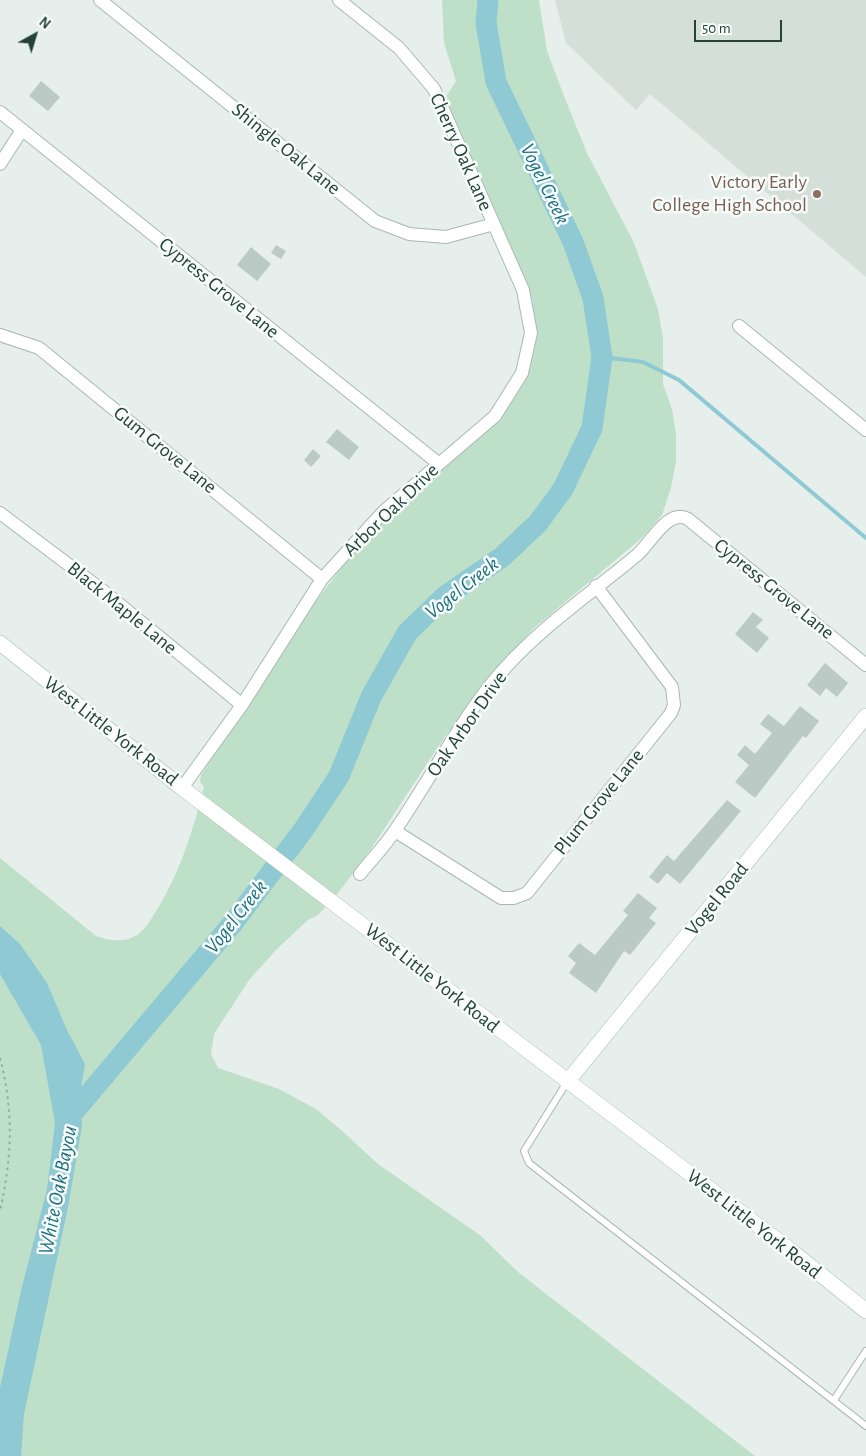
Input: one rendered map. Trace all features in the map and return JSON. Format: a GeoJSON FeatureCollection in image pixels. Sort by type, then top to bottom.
{"type":"FeatureCollection","features":[{"type":"Feature","properties":{"kind":"street","name":"Shingle Oak Lane"},"geometry":{"type":"LineString","coordinates":[[100,0],[375,221],[409,234],[446,237],[494,224]]}},
{"type":"Feature","properties":{"kind":"street","name":"Cherry Oak Lane"},"geometry":{"type":"LineString","coordinates":[[339,0],[399,48],[434,89],[494,224]]}},
{"type":"Feature","properties":{"kind":"street","name":"Cypress Grove Lane"},"geometry":{"type":"LineString","coordinates":[[0,112],[438,463]]}},
{"type":"Feature","properties":{"kind":"street"},"geometry":{"type":"LineString","coordinates":[[0,164],[22,130]]}},
{"type":"Feature","properties":{"kind":"street","name":"Arbor Oak Drive"},"geometry":{"type":"LineString","coordinates":[[182,788],[242,705],[322,579],[384,511],[438,463],[496,416],[522,372],[531,333],[523,290],[494,224]]}},
{"type":"Feature","properties":{"kind":"street"},"geometry":{"type":"LineString","coordinates":[[739,326],[866,430]]}},
{"type":"Feature","properties":{"kind":"street","name":"Gum Grove Lane"},"geometry":{"type":"LineString","coordinates":[[0,334],[39,348],[322,579]]}},
{"type":"Feature","properties":{"kind":"street","name":"Black Maple Lane"},"geometry":{"type":"LineString","coordinates":[[0,513],[102,590],[242,705]]}},
{"type":"Feature","properties":{"kind":"street","name":"Cypress Grove Lane"},"geometry":{"type":"LineString","coordinates":[[682,515],[866,665]]}},
{"type":"Feature","properties":{"kind":"street","name":"Oak Arbor Drive"},"geometry":{"type":"LineString","coordinates":[[360,874],[395,831],[474,706],[493,682],[533,638],[638,554],[672,517],[682,515]]}},
{"type":"Feature","properties":{"kind":"street","name":"Plum Grove Lane"},"geometry":{"type":"LineString","coordinates":[[395,831],[500,898],[514,898],[527,892],[671,713],[674,705],[672,687],[596,586]]}},
{"type":"Feature","properties":{"kind":"street","name":"West Little York Road"},"geometry":{"type":"LineString","coordinates":[[1,646],[182,788],[789,1249],[866,1311]]}},
{"type":"Feature","properties":{"kind":"street","name":"Vogel Road"},"geometry":{"type":"LineString","coordinates":[[567,1082],[866,716]]}},
{"type":"Feature","properties":{"kind":"lane"},"geometry":{"type":"LineString","coordinates":[[567,1082],[524,1151],[529,1163],[866,1426]]}},
{"type":"Feature","properties":{"kind":"lane"},"geometry":{"type":"LineString","coordinates":[[834,1400],[866,1351]]}},
{"type":"Feature","properties":{"kind":"path"},"geometry":{"type":"LineString","coordinates":[[0,1058],[10,1103],[11,1127],[6,1183],[0,1211]]}},
{"type":"Feature","properties":{"kind":"shaded area","name":"Victory Early College High School"},"geometry":{"type":"Polygon","coordinates":[[[555,0],[866,0],[866,277],[650,94],[636,110],[566,43],[555,0]]]}},
{"type":"Feature","properties":{"kind":"green space"},"geometry":{"type":"Polygon","coordinates":[[[442,0],[539,0],[547,51],[564,96],[587,153],[634,243],[658,309],[663,338],[663,384],[672,409],[676,434],[676,461],[671,488],[662,515],[643,537],[533,629],[487,680],[446,735],[371,849],[339,892],[317,916],[309,919],[278,948],[249,980],[214,1034],[211,1054],[218,1068],[279,1089],[316,1109],[378,1164],[481,1236],[518,1272],[755,1456],[0,1456],[0,858],[96,936],[111,940],[122,940],[137,935],[149,923],[166,894],[180,864],[191,834],[204,787],[200,782],[201,775],[307,613],[343,566],[382,521],[504,412],[525,380],[535,332],[532,297],[445,98],[456,81],[444,43],[442,0]]]}},
{"type":"Feature","properties":{"kind":"water","name":"White Oak Bayou"},"geometry":{"type":"Polygon","coordinates":[[[0,926],[20,944],[47,983],[67,1030],[85,1064],[80,1094],[82,1126],[68,1207],[24,1414],[21,1456],[0,1456],[0,1388],[21,1291],[47,1189],[55,1123],[41,1045],[0,974],[0,926]]]}},
{"type":"Feature","properties":{"kind":"building"},"geometry":{"type":"Polygon","coordinates":[[[41,81],[60,97],[48,111],[29,96],[41,81]]]}},
{"type":"Feature","properties":{"kind":"building"},"geometry":{"type":"Polygon","coordinates":[[[276,245],[286,251],[281,259],[271,253],[276,245]]]}},
{"type":"Feature","properties":{"kind":"building"},"geometry":{"type":"Polygon","coordinates":[[[251,247],[271,264],[257,281],[237,265],[251,247]]]}},
{"type":"Feature","properties":{"kind":"building"},"geometry":{"type":"Polygon","coordinates":[[[337,429],[359,447],[349,460],[326,442],[337,429]]]}},
{"type":"Feature","properties":{"kind":"building"},"geometry":{"type":"Polygon","coordinates":[[[313,449],[321,456],[311,467],[304,460],[313,449]]]}},
{"type":"Feature","properties":{"kind":"building"},"geometry":{"type":"Polygon","coordinates":[[[753,612],[763,620],[756,627],[769,638],[757,653],[735,634],[753,612]]]}},
{"type":"Feature","properties":{"kind":"building"},"geometry":{"type":"Polygon","coordinates":[[[825,663],[848,683],[837,697],[826,688],[820,696],[807,685],[825,663]]]}},
{"type":"Feature","properties":{"kind":"building"},"geometry":{"type":"Polygon","coordinates":[[[800,706],[819,721],[806,738],[803,736],[755,798],[735,782],[749,765],[737,755],[745,745],[755,754],[772,733],[760,724],[768,714],[784,726],[800,706]]]}},
{"type":"Feature","properties":{"kind":"building"},"geometry":{"type":"Polygon","coordinates":[[[727,800],[741,811],[680,884],[667,873],[658,884],[649,877],[667,855],[674,861],[727,800]]]}},
{"type":"Feature","properties":{"kind":"building"},"geometry":{"type":"Polygon","coordinates":[[[638,893],[657,908],[649,918],[656,923],[630,955],[624,951],[596,993],[569,973],[576,963],[568,956],[579,943],[595,955],[628,915],[623,911],[638,893]]]}},
{"type":"Feature","properties":{"kind":"waterway","name":"Vogel Creek"},"geometry":{"type":"LineString","coordinates":[[72,1114],[233,923],[304,829],[339,776],[371,697],[407,633],[444,597],[502,557],[538,523],[563,489],[592,428],[602,357],[593,298],[573,242],[496,82],[486,23],[488,0]]}},
{"type":"Feature","properties":{"kind":"waterway"},"geometry":{"type":"LineString","coordinates":[[602,357],[643,362],[679,380],[866,538]]}},
{"type":"Feature","properties":{"kind":"place","name":"Victory Early College High School"},"geometry":{"type":"Point","coordinates":[817,194]}}]}
